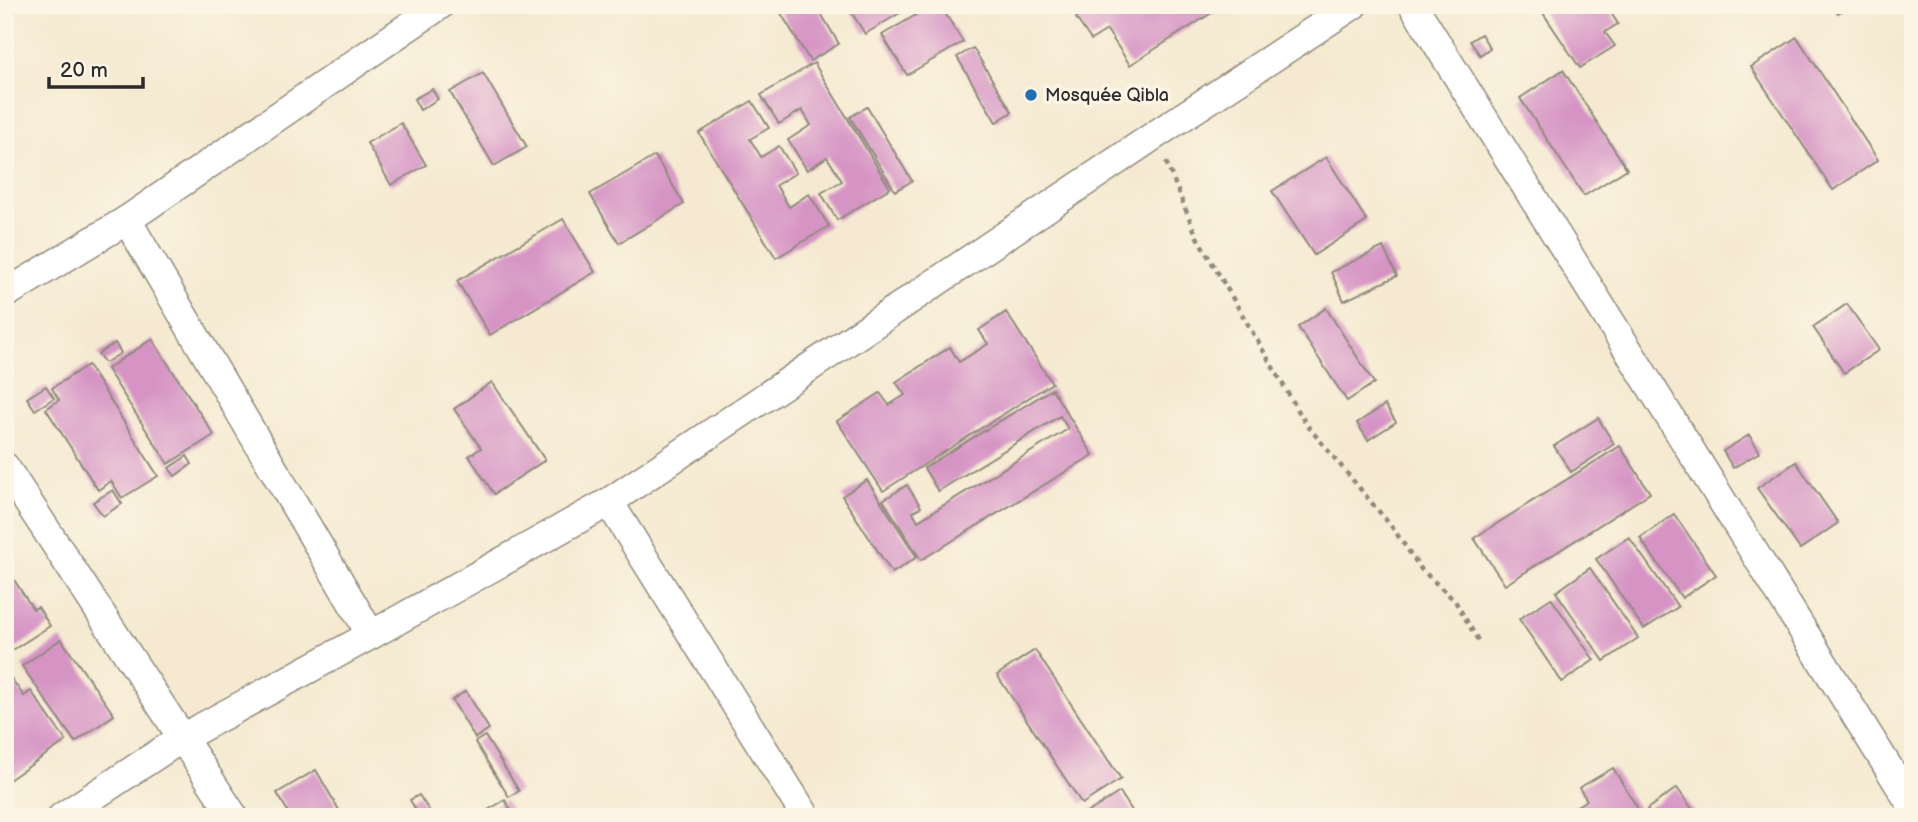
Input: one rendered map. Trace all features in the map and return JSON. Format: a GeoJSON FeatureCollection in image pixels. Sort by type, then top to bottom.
{"type":"FeatureCollection","features":[{"type":"Feature","properties":{"kind":"street"},"geometry":{"type":"LineString","coordinates":[[5,293],[127,220],[440,5]]}},
{"type":"Feature","properties":{"kind":"street"},"geometry":{"type":"LineString","coordinates":[[62,817],[182,737],[609,502],[1353,5]]}},
{"type":"Feature","properties":{"kind":"street"},"geometry":{"type":"LineString","coordinates":[[1413,5],[1913,807]]}},
{"type":"Feature","properties":{"kind":"street"},"geometry":{"type":"LineString","coordinates":[[127,220],[371,635]]}},
{"type":"Feature","properties":{"kind":"street"},"geometry":{"type":"LineString","coordinates":[[5,467],[14,501],[182,737],[233,817]]}},
{"type":"Feature","properties":{"kind":"street"},"geometry":{"type":"LineString","coordinates":[[609,502],[806,817]]}},
{"type":"Feature","properties":{"kind":"path"},"geometry":{"type":"LineString","coordinates":[[1155,135],[1197,237],[1306,424],[1392,527],[1421,569],[1455,601],[1479,642]]}},
{"type":"Feature","properties":{"kind":"building"},"geometry":{"type":"Polygon","coordinates":[[[776,5],[816,5],[839,44],[810,61],[776,5]]]}},
{"type":"Feature","properties":{"kind":"building"},"geometry":{"type":"Polygon","coordinates":[[[847,5],[913,5],[865,34],[847,5]]]}},
{"type":"Feature","properties":{"kind":"building"},"geometry":{"type":"Polygon","coordinates":[[[933,5],[940,5],[963,42],[907,75],[882,35],[933,5]]]}},
{"type":"Feature","properties":{"kind":"building"},"geometry":{"type":"Polygon","coordinates":[[[1096,5],[1224,5],[1130,65],[1107,30],[1091,40],[1076,18],[1096,5]]]}},
{"type":"Feature","properties":{"kind":"building"},"geometry":{"type":"Polygon","coordinates":[[[1550,5],[1606,5],[1618,24],[1605,32],[1615,46],[1580,68],[1543,13],[1552,8],[1550,5]]]}},
{"type":"Feature","properties":{"kind":"building"},"geometry":{"type":"Polygon","coordinates":[[[1832,5],[1851,5],[1838,13],[1832,5]]]}},
{"type":"Feature","properties":{"kind":"building"},"geometry":{"type":"Polygon","coordinates":[[[1481,34],[1490,48],[1480,55],[1470,41],[1481,34]]]}},
{"type":"Feature","properties":{"kind":"building"},"geometry":{"type":"Polygon","coordinates":[[[1797,37],[1878,160],[1833,190],[1751,67],[1797,37]]]}},
{"type":"Feature","properties":{"kind":"building"},"geometry":{"type":"Polygon","coordinates":[[[973,48],[1012,112],[996,122],[957,57],[973,48]]]}},
{"type":"Feature","properties":{"kind":"building"},"geometry":{"type":"Polygon","coordinates":[[[814,63],[890,188],[837,220],[821,193],[842,181],[827,157],[807,170],[788,140],[811,125],[802,110],[779,124],[761,95],[814,63]]]}},
{"type":"Feature","properties":{"kind":"building"},"geometry":{"type":"Polygon","coordinates":[[[1563,70],[1627,169],[1584,196],[1520,98],[1563,70]]]}},
{"type":"Feature","properties":{"kind":"building"},"geometry":{"type":"Polygon","coordinates":[[[483,73],[527,147],[494,166],[450,92],[483,73]]]}},
{"type":"Feature","properties":{"kind":"building"},"geometry":{"type":"Polygon","coordinates":[[[432,89],[438,99],[420,110],[414,99],[432,89]]]}},
{"type":"Feature","properties":{"kind":"building"},"geometry":{"type":"Polygon","coordinates":[[[752,101],[769,128],[750,139],[761,157],[779,146],[796,173],[776,185],[789,207],[809,194],[829,226],[776,258],[699,133],[752,101]]]}},
{"type":"Feature","properties":{"kind":"building"},"geometry":{"type":"Polygon","coordinates":[[[867,107],[912,181],[895,191],[850,117],[867,107]]]}},
{"type":"Feature","properties":{"kind":"building"},"geometry":{"type":"Polygon","coordinates":[[[401,123],[426,165],[391,185],[367,143],[401,123]]]}},
{"type":"Feature","properties":{"kind":"building"},"geometry":{"type":"Polygon","coordinates":[[[655,156],[684,204],[619,243],[590,194],[655,156]]]}},
{"type":"Feature","properties":{"kind":"building"},"geometry":{"type":"Polygon","coordinates":[[[1326,157],[1367,221],[1314,255],[1272,191],[1326,157]]]}},
{"type":"Feature","properties":{"kind":"building"},"geometry":{"type":"Polygon","coordinates":[[[563,219],[595,272],[490,335],[457,281],[563,219]]]}},
{"type":"Feature","properties":{"kind":"building"},"geometry":{"type":"Polygon","coordinates":[[[1383,247],[1397,276],[1344,301],[1331,272],[1383,247]]]}},
{"type":"Feature","properties":{"kind":"building"},"geometry":{"type":"Polygon","coordinates":[[[1847,304],[1879,350],[1844,373],[1813,327],[1847,304]]]}},
{"type":"Feature","properties":{"kind":"building"},"geometry":{"type":"Polygon","coordinates":[[[1326,308],[1374,383],[1347,401],[1298,327],[1326,308]]]}},
{"type":"Feature","properties":{"kind":"building"},"geometry":{"type":"Polygon","coordinates":[[[1006,312],[1052,383],[883,491],[837,421],[880,393],[889,405],[905,395],[896,382],[950,347],[959,362],[988,344],[979,330],[1006,312]]]}},
{"type":"Feature","properties":{"kind":"building"},"geometry":{"type":"Polygon","coordinates":[[[152,339],[214,435],[168,464],[107,369],[152,339]]]}},
{"type":"Feature","properties":{"kind":"building"},"geometry":{"type":"Polygon","coordinates":[[[115,343],[121,353],[105,363],[98,354],[115,343]]]}},
{"type":"Feature","properties":{"kind":"building"},"geometry":{"type":"Polygon","coordinates":[[[88,365],[158,476],[122,498],[111,481],[98,490],[46,409],[59,400],[52,388],[88,365]]]}},
{"type":"Feature","properties":{"kind":"building"},"geometry":{"type":"Polygon","coordinates":[[[492,382],[545,460],[494,494],[469,456],[481,448],[454,409],[492,382]]]}},
{"type":"Feature","properties":{"kind":"building"},"geometry":{"type":"Polygon","coordinates":[[[46,386],[54,398],[35,410],[27,398],[46,386]]]}},
{"type":"Feature","properties":{"kind":"building"},"geometry":{"type":"Polygon","coordinates":[[[1052,389],[1093,455],[921,560],[883,500],[907,485],[921,507],[913,512],[918,521],[1068,429],[1060,416],[938,491],[924,468],[1052,389]]]}},
{"type":"Feature","properties":{"kind":"building"},"geometry":{"type":"Polygon","coordinates":[[[1385,405],[1396,422],[1368,440],[1357,423],[1385,405]]]}},
{"type":"Feature","properties":{"kind":"building"},"geometry":{"type":"Polygon","coordinates":[[[1598,418],[1614,444],[1571,472],[1554,446],[1598,418]]]}},
{"type":"Feature","properties":{"kind":"building"},"geometry":{"type":"Polygon","coordinates":[[[1749,435],[1760,452],[1733,468],[1723,451],[1749,435]]]}},
{"type":"Feature","properties":{"kind":"building"},"geometry":{"type":"Polygon","coordinates":[[[1620,446],[1650,493],[1505,585],[1474,538],[1620,446]]]}},
{"type":"Feature","properties":{"kind":"building"},"geometry":{"type":"Polygon","coordinates":[[[187,456],[192,464],[175,476],[169,468],[187,456]]]}},
{"type":"Feature","properties":{"kind":"building"},"geometry":{"type":"Polygon","coordinates":[[[1796,462],[1838,523],[1800,549],[1757,488],[1796,462]]]}},
{"type":"Feature","properties":{"kind":"building"},"geometry":{"type":"Polygon","coordinates":[[[867,480],[917,557],[892,573],[842,496],[867,480]]]}},
{"type":"Feature","properties":{"kind":"building"},"geometry":{"type":"Polygon","coordinates":[[[113,490],[122,504],[103,516],[93,502],[113,490]]]}},
{"type":"Feature","properties":{"kind":"building"},"geometry":{"type":"Polygon","coordinates":[[[1674,514],[1716,575],[1682,598],[1640,538],[1674,514]]]}},
{"type":"Feature","properties":{"kind":"building"},"geometry":{"type":"Polygon","coordinates":[[[1629,537],[1678,607],[1644,629],[1596,559],[1629,537]]]}},
{"type":"Feature","properties":{"kind":"building"},"geometry":{"type":"Polygon","coordinates":[[[5,566],[33,609],[38,607],[50,626],[5,655],[5,566]]]}},
{"type":"Feature","properties":{"kind":"building"},"geometry":{"type":"Polygon","coordinates":[[[1590,568],[1638,638],[1604,661],[1556,592],[1590,568]]]}},
{"type":"Feature","properties":{"kind":"building"},"geometry":{"type":"Polygon","coordinates":[[[1551,598],[1594,660],[1562,682],[1519,619],[1551,598]]]}},
{"type":"Feature","properties":{"kind":"building"},"geometry":{"type":"Polygon","coordinates":[[[61,639],[114,715],[75,742],[22,666],[61,639]]]}},
{"type":"Feature","properties":{"kind":"building"},"geometry":{"type":"Polygon","coordinates":[[[1035,650],[1121,779],[1082,804],[997,675],[1035,650]]]}},
{"type":"Feature","properties":{"kind":"building"},"geometry":{"type":"Polygon","coordinates":[[[5,670],[24,696],[31,691],[66,741],[9,780],[5,775],[5,670]]]}},
{"type":"Feature","properties":{"kind":"building"},"geometry":{"type":"Polygon","coordinates":[[[466,691],[489,729],[475,738],[452,700],[466,691]]]}},
{"type":"Feature","properties":{"kind":"building"},"geometry":{"type":"Polygon","coordinates":[[[485,736],[519,791],[509,797],[475,742],[485,736]]]}},
{"type":"Feature","properties":{"kind":"building"},"geometry":{"type":"Polygon","coordinates":[[[1613,768],[1643,817],[1582,817],[1575,807],[1587,800],[1579,788],[1613,768]]]}},
{"type":"Feature","properties":{"kind":"building"},"geometry":{"type":"Polygon","coordinates":[[[316,770],[343,817],[291,817],[277,793],[316,770]]]}},
{"type":"Feature","properties":{"kind":"building"},"geometry":{"type":"Polygon","coordinates":[[[1677,788],[1698,817],[1653,817],[1647,809],[1677,788]]]}},
{"type":"Feature","properties":{"kind":"building"},"geometry":{"type":"Polygon","coordinates":[[[1120,792],[1136,817],[1087,817],[1085,814],[1120,792]]]}},
{"type":"Feature","properties":{"kind":"building"},"geometry":{"type":"Polygon","coordinates":[[[419,795],[432,815],[420,817],[410,800],[419,795]]]}},
{"type":"Feature","properties":{"kind":"building"},"geometry":{"type":"Polygon","coordinates":[[[505,800],[515,817],[476,817],[505,800]]]}},
{"type":"Feature","properties":{"kind":"place","name":"Mosquée Qibla"},"geometry":{"type":"Point","coordinates":[1031,95]}}]}
